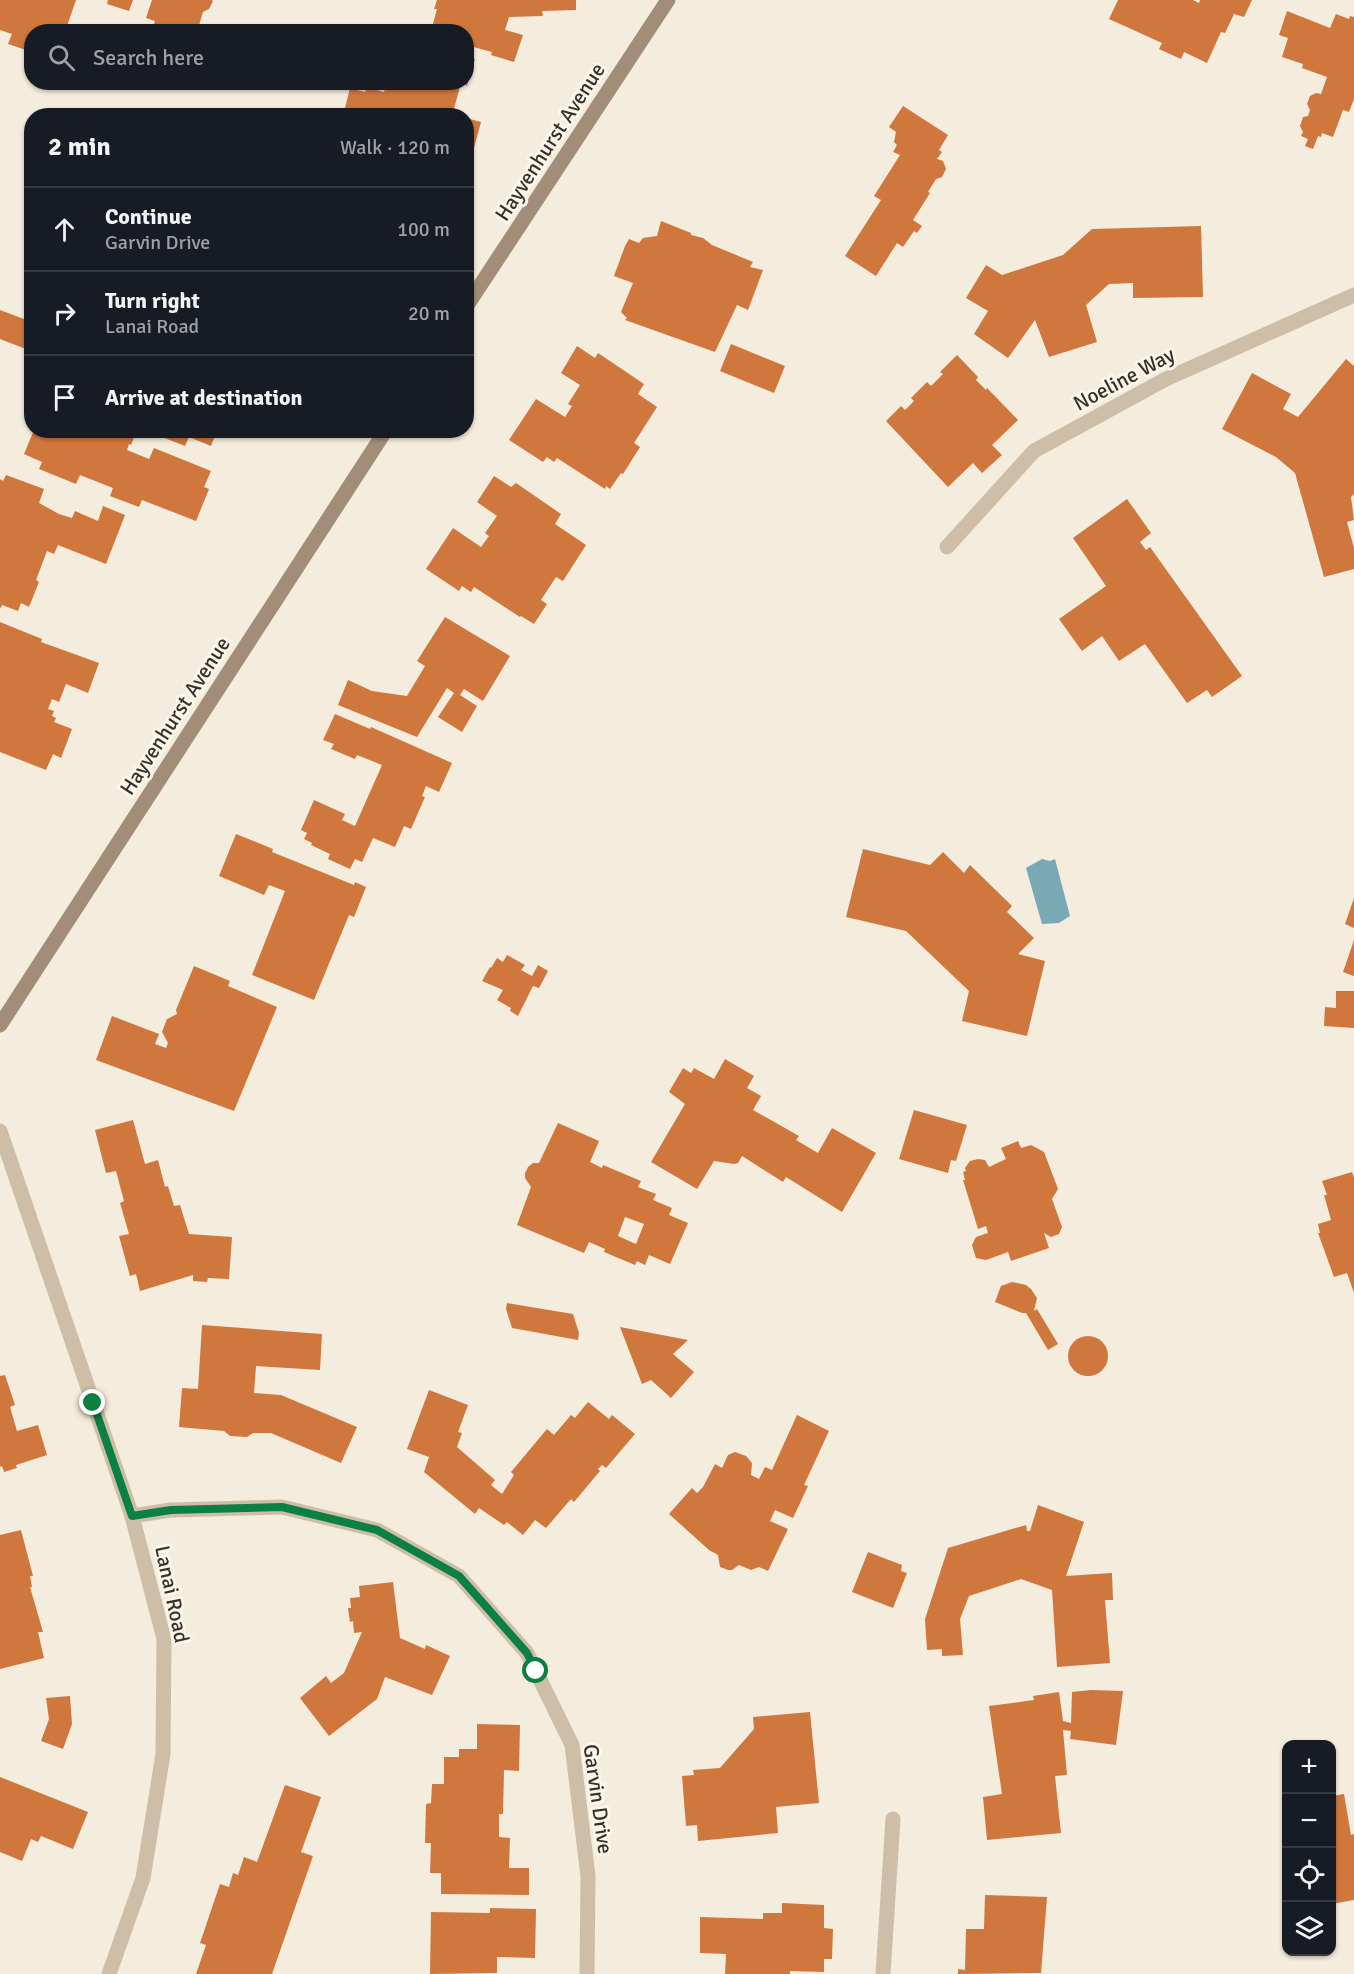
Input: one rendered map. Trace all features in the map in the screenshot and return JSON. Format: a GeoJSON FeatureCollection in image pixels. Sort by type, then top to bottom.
{"type":"FeatureCollection","features":[{"type":"Feature","properties":{"kind":"main road","name":"Hayvenhurst Avenue"},"geometry":{"type":"LineString","coordinates":[[474,295],[668,0]]}},
{"type":"Feature","properties":{"kind":"main road","name":"Hayvenhurst Avenue"},"geometry":{"type":"LineString","coordinates":[[0,1024],[381,438]]}},
{"type":"Feature","properties":{"kind":"street","name":"Noeline Way"},"geometry":{"type":"LineString","coordinates":[[947,547],[1034,451],[1166,378],[1354,295]]}},
{"type":"Feature","properties":{"kind":"street","name":"Lanai Road"},"geometry":{"type":"LineString","coordinates":[[0,1131],[132,1516],[164,1639],[163,1754],[143,1878],[109,1974]]}},
{"type":"Feature","properties":{"kind":"street","name":"Garvin Drive"},"geometry":{"type":"LineString","coordinates":[[132,1516],[171,1510],[282,1507],[377,1530],[459,1576],[527,1653],[572,1745],[588,1876],[587,1974]]}},
{"type":"Feature","properties":{"kind":"street"},"geometry":{"type":"LineString","coordinates":[[883,1974],[893,1819]]}},
{"type":"Feature","properties":{"kind":"water"},"geometry":{"type":"Polygon","coordinates":[[[1042,859],[1050,861],[1055,859],[1070,916],[1059,923],[1042,924],[1026,868],[1042,859]]]}},
{"type":"Feature","properties":{"kind":"building"},"geometry":{"type":"Polygon","coordinates":[[[0,0],[76,0],[68,24],[24,24],[24,49],[8,44],[12,34],[0,30],[0,0]]]}},
{"type":"Feature","properties":{"kind":"building"},"geometry":{"type":"Polygon","coordinates":[[[108,0],[133,0],[129,11],[107,4],[108,0]]]}},
{"type":"Feature","properties":{"kind":"building"},"geometry":{"type":"Polygon","coordinates":[[[152,0],[213,1],[209,9],[203,12],[199,24],[154,24],[155,21],[146,18],[152,0]]]}},
{"type":"Feature","properties":{"kind":"building"},"geometry":{"type":"Polygon","coordinates":[[[437,0],[576,0],[576,10],[542,11],[543,16],[509,17],[505,30],[523,35],[514,62],[474,47],[474,24],[433,24],[437,9],[434,9],[437,0]]]}},
{"type":"Feature","properties":{"kind":"building"},"geometry":{"type":"Polygon","coordinates":[[[1118,0],[1193,0],[1199,3],[1200,0],[1252,0],[1244,17],[1234,14],[1225,33],[1221,32],[1207,63],[1184,52],[1181,59],[1159,49],[1162,43],[1109,19],[1118,0]]]}},
{"type":"Feature","properties":{"kind":"building"},"geometry":{"type":"Polygon","coordinates":[[[1287,11],[1330,28],[1336,14],[1349,19],[1350,16],[1354,17],[1354,99],[1349,112],[1343,110],[1333,137],[1322,133],[1321,137],[1318,136],[1313,149],[1305,146],[1308,139],[1301,136],[1303,132],[1300,126],[1303,117],[1308,116],[1310,110],[1307,104],[1310,96],[1316,93],[1321,94],[1327,77],[1302,68],[1303,64],[1282,57],[1288,38],[1279,35],[1287,11]]]}},
{"type":"Feature","properties":{"kind":"building"},"geometry":{"type":"Polygon","coordinates":[[[350,90],[384,92],[385,90],[459,90],[454,108],[345,108],[350,90]]]}},
{"type":"Feature","properties":{"kind":"building"},"geometry":{"type":"Polygon","coordinates":[[[903,106],[948,135],[939,150],[942,152],[937,159],[943,161],[946,169],[942,177],[936,179],[913,220],[922,226],[917,233],[914,231],[903,247],[897,243],[876,276],[845,256],[881,200],[874,196],[900,155],[893,152],[897,145],[894,142],[896,132],[889,127],[903,106]]]}},
{"type":"Feature","properties":{"kind":"building"},"geometry":{"type":"Polygon","coordinates":[[[474,120],[481,122],[474,148],[474,120]]]}},
{"type":"Feature","properties":{"kind":"building"},"geometry":{"type":"Polygon","coordinates":[[[661,221],[753,262],[750,267],[763,270],[748,310],[737,305],[715,352],[625,320],[627,318],[621,312],[633,283],[614,276],[625,246],[629,239],[639,243],[643,238],[657,236],[661,221]]]}},
{"type":"Feature","properties":{"kind":"building"},"geometry":{"type":"Polygon","coordinates":[[[1201,226],[1203,297],[1133,298],[1133,283],[1109,284],[1086,305],[1097,342],[1049,357],[1035,320],[1008,358],[974,334],[988,311],[966,298],[986,265],[1002,275],[1063,255],[1092,229],[1201,226]]]}},
{"type":"Feature","properties":{"kind":"building"},"geometry":{"type":"Polygon","coordinates":[[[0,310],[24,319],[24,348],[0,339],[0,310]]]}},
{"type":"Feature","properties":{"kind":"building"},"geometry":{"type":"Polygon","coordinates":[[[731,344],[785,366],[774,393],[720,371],[731,344]]]}},
{"type":"Feature","properties":{"kind":"building"},"geometry":{"type":"Polygon","coordinates":[[[577,346],[595,358],[598,353],[644,384],[638,394],[657,407],[634,443],[640,447],[623,474],[621,473],[610,489],[606,486],[605,489],[557,458],[554,462],[547,457],[543,462],[509,440],[536,399],[565,417],[572,406],[568,404],[580,385],[561,373],[577,346]]]}},
{"type":"Feature","properties":{"kind":"building"},"geometry":{"type":"Polygon","coordinates":[[[957,355],[978,377],[976,380],[1018,420],[992,445],[1002,455],[982,473],[973,463],[948,487],[886,421],[901,406],[905,410],[914,401],[911,398],[927,382],[931,386],[943,374],[940,372],[957,355]]]}},
{"type":"Feature","properties":{"kind":"building"},"geometry":{"type":"Polygon","coordinates":[[[1346,359],[1354,366],[1354,494],[1351,497],[1354,520],[1347,522],[1354,548],[1354,569],[1324,577],[1295,473],[1276,457],[1222,429],[1252,373],[1291,394],[1283,409],[1298,417],[1346,359]]]}},
{"type":"Feature","properties":{"kind":"building"},"geometry":{"type":"Polygon","coordinates":[[[31,438],[134,438],[127,450],[149,459],[154,448],[211,471],[204,487],[209,489],[196,521],[142,500],[139,507],[110,496],[113,488],[80,475],[76,484],[39,469],[42,462],[24,454],[31,438]]]}},
{"type":"Feature","properties":{"kind":"building"},"geometry":{"type":"Polygon","coordinates":[[[165,438],[189,438],[185,446],[165,438]]]}},
{"type":"Feature","properties":{"kind":"building"},"geometry":{"type":"Polygon","coordinates":[[[191,438],[214,438],[211,446],[191,438]]]}},
{"type":"Feature","properties":{"kind":"building"},"geometry":{"type":"Polygon","coordinates":[[[6,475],[44,489],[39,503],[59,514],[72,518],[75,511],[98,521],[103,506],[125,515],[106,564],[58,545],[54,554],[47,551],[36,580],[39,582],[29,607],[21,603],[18,611],[2,605],[0,609],[0,479],[3,481],[6,475]]]}},
{"type":"Feature","properties":{"kind":"building"},"geometry":{"type":"Polygon","coordinates":[[[494,476],[511,487],[516,483],[561,514],[555,524],[586,545],[563,581],[556,577],[541,600],[547,604],[534,624],[474,587],[471,592],[462,586],[459,591],[426,569],[453,528],[481,547],[489,536],[485,533],[497,516],[477,502],[494,476]]]}},
{"type":"Feature","properties":{"kind":"building"},"geometry":{"type":"Polygon","coordinates":[[[1127,499],[1151,533],[1140,542],[1146,550],[1150,547],[1242,676],[1212,697],[1207,690],[1187,703],[1145,644],[1119,661],[1102,636],[1082,651],[1059,619],[1106,586],[1073,538],[1127,499]]]}},
{"type":"Feature","properties":{"kind":"building"},"geometry":{"type":"Polygon","coordinates":[[[445,617],[510,656],[483,701],[464,689],[460,695],[477,706],[462,732],[438,717],[454,693],[447,688],[417,737],[338,705],[348,680],[372,691],[407,696],[425,666],[417,661],[445,617]]]}},
{"type":"Feature","properties":{"kind":"building"},"geometry":{"type":"Polygon","coordinates":[[[0,622],[42,639],[41,642],[99,663],[88,693],[66,684],[59,702],[52,699],[48,709],[54,711],[52,716],[56,718],[54,722],[72,729],[61,758],[53,754],[46,770],[0,752],[0,622]]]}},
{"type":"Feature","properties":{"kind":"building"},"geometry":{"type":"Polygon","coordinates":[[[335,714],[370,729],[371,727],[452,763],[439,792],[426,786],[422,796],[425,797],[411,829],[404,826],[395,847],[373,838],[362,862],[355,859],[350,869],[328,859],[330,854],[311,845],[312,843],[304,839],[307,833],[301,830],[314,800],[345,814],[342,820],[355,826],[382,765],[357,755],[355,759],[331,749],[334,744],[323,740],[335,714]]]}},
{"type":"Feature","properties":{"kind":"building"},"geometry":{"type":"Polygon","coordinates":[[[236,834],[273,849],[272,852],[354,885],[355,882],[366,887],[354,917],[349,915],[314,1000],[252,975],[285,891],[269,885],[264,895],[219,876],[236,834]]]}},
{"type":"Feature","properties":{"kind":"building"},"geometry":{"type":"Polygon","coordinates":[[[863,849],[930,865],[943,852],[964,873],[970,865],[1012,906],[1007,912],[1034,938],[1018,954],[1045,961],[1027,1036],[962,1021],[969,991],[906,931],[846,917],[863,849]]]}},
{"type":"Feature","properties":{"kind":"building"},"geometry":{"type":"Polygon","coordinates":[[[1354,898],[1354,928],[1345,924],[1354,898]]]}},
{"type":"Feature","properties":{"kind":"building"},"geometry":{"type":"Polygon","coordinates":[[[1354,940],[1354,976],[1343,972],[1354,940]]]}},
{"type":"Feature","properties":{"kind":"building"},"geometry":{"type":"Polygon","coordinates":[[[507,955],[525,965],[521,970],[532,976],[538,965],[548,971],[539,988],[533,986],[518,1016],[510,1011],[511,1008],[497,1000],[503,990],[482,981],[497,958],[503,962],[507,955]]]}},
{"type":"Feature","properties":{"kind":"building"},"geometry":{"type":"Polygon","coordinates":[[[194,966],[230,981],[228,986],[277,1007],[234,1111],[96,1060],[112,1016],[159,1034],[155,1044],[166,1048],[168,1043],[162,1032],[167,1019],[177,1014],[176,1010],[194,966]]]}},
{"type":"Feature","properties":{"kind":"building"},"geometry":{"type":"Polygon","coordinates":[[[1336,991],[1354,991],[1354,1028],[1324,1026],[1325,1007],[1336,1008],[1336,991]]]}},
{"type":"Feature","properties":{"kind":"building"},"geometry":{"type":"Polygon","coordinates":[[[725,1059],[754,1076],[747,1088],[761,1096],[753,1110],[799,1136],[796,1140],[818,1153],[832,1128],[876,1153],[842,1212],[786,1177],[783,1182],[742,1156],[738,1163],[734,1164],[714,1161],[697,1189],[651,1162],[685,1104],[669,1092],[683,1068],[691,1073],[694,1068],[714,1079],[725,1059]]]}},
{"type":"Feature","properties":{"kind":"building"},"geometry":{"type":"Polygon","coordinates":[[[914,1110],[967,1125],[956,1161],[951,1160],[948,1173],[899,1159],[914,1110]]]}},
{"type":"Feature","properties":{"kind":"building"},"geometry":{"type":"Polygon","coordinates":[[[133,1120],[145,1164],[158,1160],[165,1187],[168,1186],[174,1206],[180,1205],[189,1234],[232,1237],[229,1279],[208,1278],[207,1282],[193,1281],[193,1275],[140,1291],[136,1274],[130,1276],[119,1236],[129,1234],[120,1203],[124,1201],[116,1171],[106,1173],[95,1130],[133,1120]]]}},
{"type":"Feature","properties":{"kind":"building"},"geometry":{"type":"Polygon","coordinates":[[[558,1123],[599,1141],[590,1162],[641,1181],[638,1187],[656,1194],[653,1200],[672,1208],[669,1215],[688,1223],[670,1264],[649,1255],[645,1265],[637,1261],[635,1265],[604,1252],[605,1249],[589,1242],[584,1253],[517,1225],[531,1187],[525,1178],[525,1173],[533,1163],[539,1163],[558,1123]],[[625,1217],[618,1236],[636,1244],[644,1224],[625,1217]]]}},
{"type":"Feature","properties":{"kind":"building"},"geometry":{"type":"Polygon","coordinates":[[[1018,1141],[1021,1148],[1031,1145],[1044,1152],[1058,1189],[1052,1199],[1062,1227],[1059,1234],[1051,1237],[1044,1233],[1049,1248],[1011,1261],[1008,1252],[986,1260],[976,1258],[972,1245],[976,1237],[988,1233],[986,1226],[978,1229],[963,1180],[965,1180],[963,1172],[966,1171],[965,1168],[970,1161],[985,1160],[989,1167],[1006,1159],[1001,1148],[1018,1141]]]}},
{"type":"Feature","properties":{"kind":"building"},"geometry":{"type":"Polygon","coordinates":[[[1352,1172],[1354,1177],[1354,1293],[1347,1273],[1334,1277],[1318,1233],[1320,1233],[1318,1224],[1331,1220],[1322,1181],[1352,1172]]]}},
{"type":"Feature","properties":{"kind":"building"},"geometry":{"type":"Polygon","coordinates":[[[1012,1282],[1026,1285],[1031,1289],[1037,1298],[1034,1311],[1037,1309],[1058,1344],[1048,1350],[1026,1313],[995,1302],[1001,1286],[1012,1282]]]}},
{"type":"Feature","properties":{"kind":"building"},"geometry":{"type":"Polygon","coordinates":[[[507,1303],[573,1314],[579,1333],[578,1340],[512,1328],[506,1309],[507,1303]]]}},
{"type":"Feature","properties":{"kind":"building"},"geometry":{"type":"Polygon","coordinates":[[[202,1325],[322,1334],[320,1370],[256,1366],[254,1393],[281,1395],[357,1427],[341,1463],[271,1433],[253,1433],[247,1437],[230,1436],[224,1431],[179,1427],[182,1388],[198,1389],[202,1325]]]}},
{"type":"Feature","properties":{"kind":"building"},"geometry":{"type":"Polygon","coordinates":[[[620,1327],[688,1340],[673,1354],[694,1372],[671,1398],[651,1380],[642,1384],[620,1327]]]}},
{"type":"Feature","properties":{"kind":"building"},"geometry":{"type":"Polygon","coordinates":[[[1088,1336],[1102,1342],[1108,1356],[1102,1370],[1088,1376],[1074,1370],[1068,1356],[1074,1342],[1088,1336]]]}},
{"type":"Feature","properties":{"kind":"building"},"geometry":{"type":"Polygon","coordinates":[[[5,1375],[15,1405],[10,1407],[17,1431],[38,1425],[47,1455],[16,1465],[17,1468],[4,1472],[2,1466],[0,1467],[0,1376],[5,1375]]]}},
{"type":"Feature","properties":{"kind":"building"},"geometry":{"type":"Polygon","coordinates":[[[429,1390],[468,1405],[458,1432],[462,1433],[457,1447],[495,1480],[491,1485],[502,1494],[514,1475],[511,1472],[547,1429],[554,1435],[571,1415],[575,1418],[588,1402],[609,1419],[612,1415],[635,1434],[606,1468],[602,1465],[598,1469],[600,1471],[574,1502],[571,1499],[546,1528],[535,1520],[523,1535],[507,1522],[504,1525],[479,1508],[475,1514],[424,1472],[429,1457],[407,1449],[429,1390]]]}},
{"type":"Feature","properties":{"kind":"building"},"geometry":{"type":"Polygon","coordinates":[[[797,1415],[829,1431],[804,1485],[808,1486],[793,1518],[775,1510],[770,1521],[788,1529],[768,1571],[759,1567],[751,1570],[739,1565],[732,1570],[720,1567],[718,1555],[709,1550],[669,1514],[692,1488],[697,1493],[703,1487],[715,1464],[722,1468],[728,1455],[735,1452],[746,1456],[752,1463],[751,1475],[759,1479],[765,1467],[772,1470],[797,1415]]]}},
{"type":"Feature","properties":{"kind":"building"},"geometry":{"type":"Polygon","coordinates":[[[1038,1505],[1084,1522],[1066,1576],[1112,1573],[1113,1600],[1105,1600],[1110,1663],[1057,1667],[1052,1590],[1021,1579],[969,1596],[960,1619],[963,1655],[942,1656],[942,1649],[927,1650],[925,1619],[948,1548],[1026,1525],[1027,1531],[1030,1531],[1038,1505]]]}},
{"type":"Feature","properties":{"kind":"building"},"geometry":{"type":"Polygon","coordinates":[[[21,1530],[33,1576],[30,1576],[32,1587],[30,1587],[43,1632],[38,1632],[44,1658],[0,1669],[0,1535],[21,1530]]]}},
{"type":"Feature","properties":{"kind":"building"},"geometry":{"type":"Polygon","coordinates":[[[868,1552],[902,1565],[901,1571],[907,1573],[893,1608],[852,1592],[868,1552]]]}},
{"type":"Feature","properties":{"kind":"building"},"geometry":{"type":"Polygon","coordinates":[[[393,1582],[400,1638],[425,1649],[426,1645],[450,1656],[432,1695],[385,1677],[377,1699],[329,1736],[300,1698],[326,1676],[331,1683],[344,1673],[362,1632],[354,1633],[353,1621],[350,1622],[348,1608],[351,1608],[350,1598],[360,1597],[359,1586],[393,1582]]]}},
{"type":"Feature","properties":{"kind":"building"},"geometry":{"type":"Polygon","coordinates":[[[1123,1691],[1116,1745],[1070,1739],[1071,1731],[1063,1730],[1067,1775],[1055,1776],[1061,1833],[987,1840],[983,1797],[1002,1794],[989,1706],[1034,1700],[1033,1696],[1059,1692],[1063,1721],[1071,1723],[1072,1692],[1123,1691]]]}},
{"type":"Feature","properties":{"kind":"building"},"geometry":{"type":"Polygon","coordinates":[[[70,1696],[72,1724],[63,1749],[41,1741],[49,1719],[46,1698],[70,1696]]]}},
{"type":"Feature","properties":{"kind":"building"},"geometry":{"type":"Polygon","coordinates":[[[810,1712],[819,1803],[776,1807],[778,1833],[698,1841],[697,1825],[686,1826],[682,1776],[694,1775],[693,1770],[720,1768],[754,1729],[753,1717],[810,1712]]]}},
{"type":"Feature","properties":{"kind":"building"},"geometry":{"type":"Polygon","coordinates":[[[477,1724],[520,1725],[519,1771],[504,1770],[503,1814],[499,1814],[499,1837],[510,1838],[509,1868],[529,1868],[529,1895],[441,1894],[441,1873],[430,1873],[431,1843],[425,1843],[426,1804],[431,1803],[432,1784],[444,1784],[444,1757],[459,1757],[459,1749],[477,1749],[477,1724]]]}},
{"type":"Feature","properties":{"kind":"building"},"geometry":{"type":"Polygon","coordinates":[[[0,1777],[88,1812],[73,1849],[41,1836],[38,1842],[31,1839],[22,1861],[0,1852],[0,1777]]]}},
{"type":"Feature","properties":{"kind":"building"},"geometry":{"type":"Polygon","coordinates":[[[285,1785],[321,1797],[301,1852],[313,1856],[272,1974],[196,1974],[206,1945],[200,1943],[220,1884],[229,1887],[233,1873],[238,1875],[244,1857],[257,1862],[285,1785]]]}},
{"type":"Feature","properties":{"kind":"building"},"geometry":{"type":"Polygon","coordinates":[[[1344,1794],[1351,1835],[1354,1834],[1354,1900],[1336,1903],[1336,1848],[1336,1795],[1344,1794]]]}},
{"type":"Feature","properties":{"kind":"building"},"geometry":{"type":"Polygon","coordinates":[[[985,1895],[1047,1897],[1041,1973],[958,1974],[958,1969],[965,1970],[966,1929],[984,1929],[985,1895]]]}},
{"type":"Feature","properties":{"kind":"building"},"geometry":{"type":"Polygon","coordinates":[[[782,1903],[824,1905],[824,1928],[833,1929],[832,1959],[824,1959],[824,1972],[725,1974],[726,1954],[700,1953],[700,1917],[763,1919],[763,1913],[782,1913],[782,1903]]]}},
{"type":"Feature","properties":{"kind":"building"},"geometry":{"type":"Polygon","coordinates":[[[490,1908],[536,1909],[535,1958],[497,1957],[497,1973],[430,1974],[431,1912],[490,1913],[490,1908]]]}},
{"type":"Feature","properties":{"kind":"route"},"geometry":{"type":"LineString","coordinates":[[93,1403],[132,1516],[171,1510],[282,1507],[377,1530],[459,1576],[527,1653],[536,1671]]}}]}
